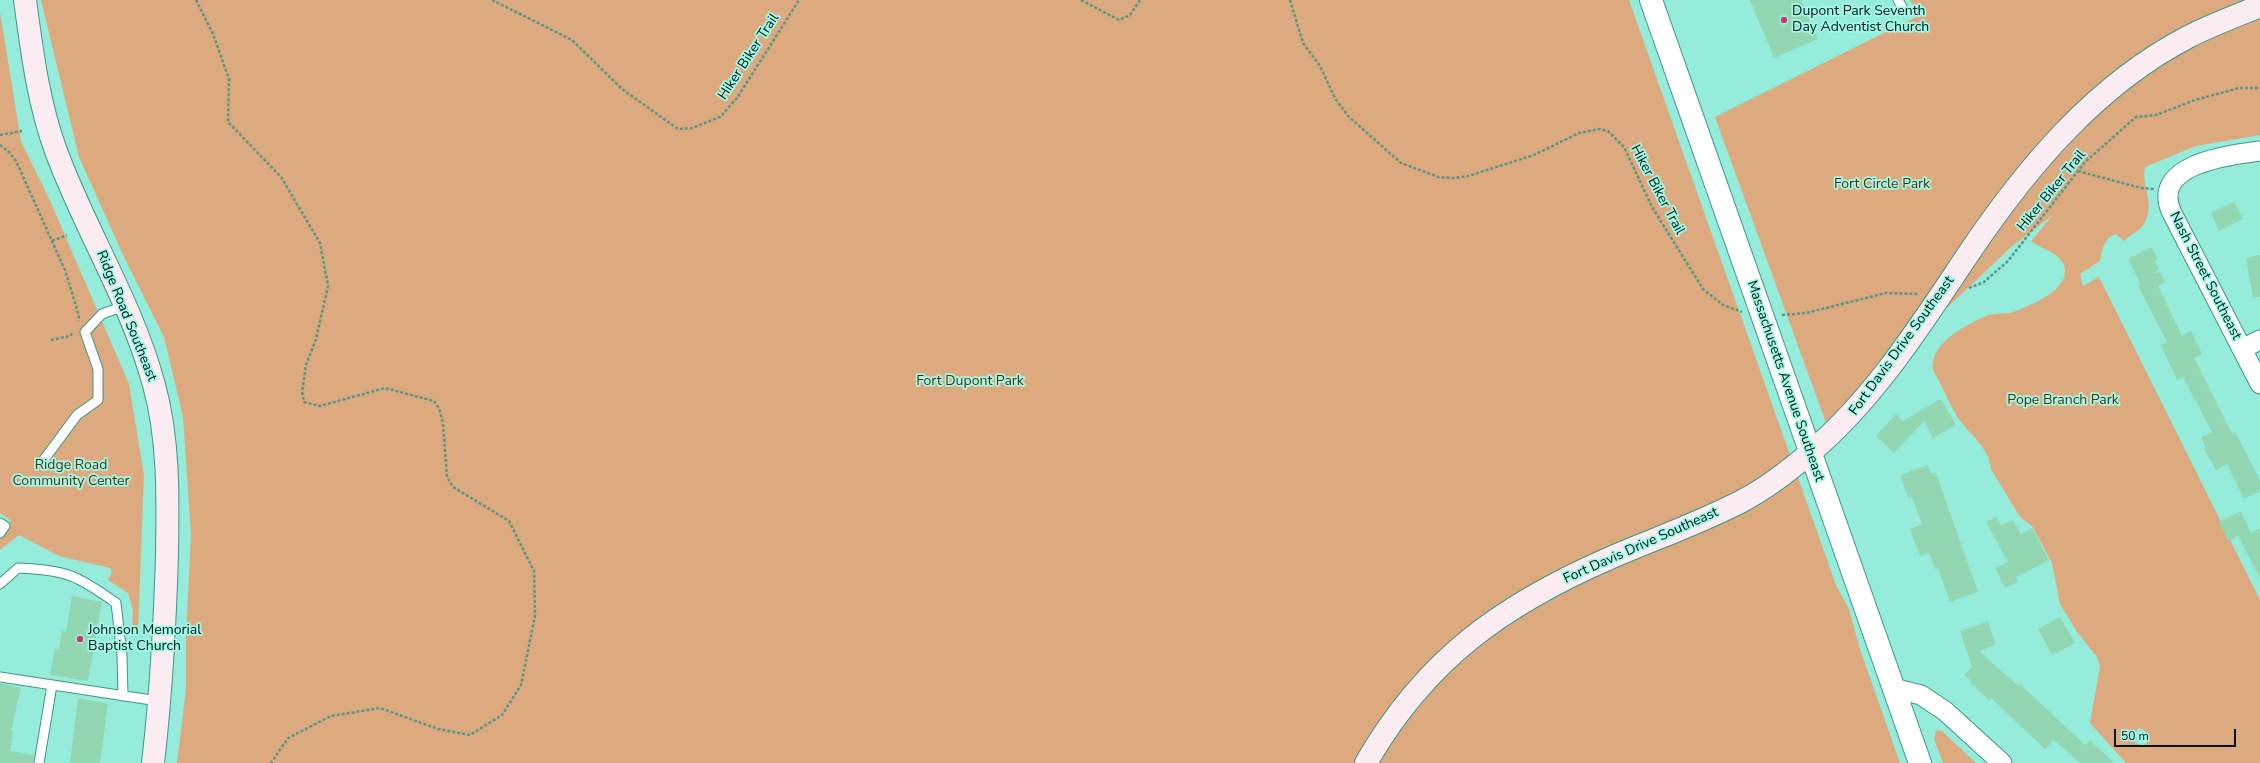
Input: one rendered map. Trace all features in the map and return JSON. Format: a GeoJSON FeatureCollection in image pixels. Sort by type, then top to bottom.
{"type":"FeatureCollection","features":[{"type":"Feature","properties":{"kind":"main road","name":"Ridge Road Southeast"},"geometry":{"type":"LineString","coordinates":[[25,0],[38,86],[47,123],[77,202],[124,306],[148,364],[162,421],[168,520],[166,591],[152,763]]}},
{"type":"Feature","properties":{"kind":"main road","name":"Fort Davis Drive Southeast"},"geometry":{"type":"LineString","coordinates":[[1366,763],[1394,718],[1416,691],[1456,650],[1491,621],[1523,601],[1570,576],[1745,500],[1810,453],[1846,421],[1874,388],[1998,212],[2042,157],[2080,116],[2126,76],[2163,51],[2204,29],[2260,6]]}},
{"type":"Feature","properties":{"kind":"street","name":"Massachusetts Avenue Southeast"},"geometry":{"type":"LineString","coordinates":[[1651,0],[1920,763]]}},
{"type":"Feature","properties":{"kind":"street"},"geometry":{"type":"LineString","coordinates":[[2168,190],[2173,180],[2185,170],[2208,162],[2260,151]]}},
{"type":"Feature","properties":{"kind":"street","name":"Nash Street Southeast"},"geometry":{"type":"LineString","coordinates":[[2168,190],[2168,202],[2172,213],[2260,384]]}},
{"type":"Feature","properties":{"kind":"street"},"geometry":{"type":"LineString","coordinates":[[2242,349],[2260,340]]}},
{"type":"Feature","properties":{"kind":"street"},"geometry":{"type":"LineString","coordinates":[[1893,688],[1921,695],[1945,711],[2002,763]]}},
{"type":"Feature","properties":{"kind":"lane"},"geometry":{"type":"LineString","coordinates":[[43,461],[77,415],[98,400],[98,369],[85,332],[102,314],[124,306]]}},
{"type":"Feature","properties":{"kind":"lane"},"geometry":{"type":"LineString","coordinates":[[0,523],[5,526],[0,533]]}},
{"type":"Feature","properties":{"kind":"lane"},"geometry":{"type":"LineString","coordinates":[[0,584],[18,568],[51,569],[68,573],[90,584],[116,603],[122,655],[123,696]]}},
{"type":"Feature","properties":{"kind":"lane"},"geometry":{"type":"LineString","coordinates":[[0,677],[158,701]]}},
{"type":"Feature","properties":{"kind":"lane"},"geometry":{"type":"LineString","coordinates":[[39,763],[52,685]]}},
{"type":"Feature","properties":{"kind":"path"},"geometry":{"type":"LineString","coordinates":[[196,0],[213,34],[230,79],[228,122],[281,177],[320,244],[328,286],[316,339],[306,365],[302,392],[304,402],[320,406],[385,388],[434,401],[439,408],[443,423],[447,477],[453,487],[509,521],[534,570],[535,616],[521,684],[502,715],[470,735],[438,729],[380,708],[331,716],[288,738],[272,763]]}},
{"type":"Feature","properties":{"kind":"path","name":"Hiker Biker Trail"},"geometry":{"type":"LineString","coordinates":[[492,0],[572,40],[622,89],[678,129],[692,128],[720,117],[738,98],[799,0]]}},
{"type":"Feature","properties":{"kind":"path"},"geometry":{"type":"LineString","coordinates":[[1081,0],[1119,20],[1130,15],[1140,0]]}},
{"type":"Feature","properties":{"kind":"path","name":"Hiker Biker Trail"},"geometry":{"type":"LineString","coordinates":[[1290,0],[1302,43],[1320,66],[1335,98],[1348,116],[1401,163],[1438,176],[1453,178],[1460,177],[1534,155],[1579,133],[1599,129],[1608,131],[1624,147],[1652,207],[1703,289],[1723,305],[1746,313]]}},
{"type":"Feature","properties":{"kind":"path","name":"Hiker Biker Trail"},"geometry":{"type":"LineString","coordinates":[[1962,289],[1984,282],[2008,261],[2085,162],[2136,117],[2156,115],[2194,100],[2239,88],[2260,88]]}},
{"type":"Feature","properties":{"kind":"path"},"geometry":{"type":"LineString","coordinates":[[0,135],[22,131]]}},
{"type":"Feature","properties":{"kind":"path"},"geometry":{"type":"LineString","coordinates":[[0,145],[9,152],[16,161],[65,270],[79,316],[77,328],[70,336],[51,340]]}},
{"type":"Feature","properties":{"kind":"path"},"geometry":{"type":"LineString","coordinates":[[2078,171],[2141,188],[2168,190]]}},
{"type":"Feature","properties":{"kind":"path"},"geometry":{"type":"LineString","coordinates":[[52,241],[67,235]]}},
{"type":"Feature","properties":{"kind":"path"},"geometry":{"type":"LineString","coordinates":[[1782,315],[1806,313],[1886,293],[1912,295],[1926,292]]}},
{"type":"Feature","properties":{"kind":"green space","name":"Fort Dupont Park"},"geometry":{"type":"Polygon","coordinates":[[[41,0],[1629,0],[1836,585],[1849,609],[1860,649],[1900,763],[177,763],[186,689],[186,633],[191,535],[183,417],[164,337],[124,257],[79,157],[41,0]]]}},
{"type":"Feature","properties":{"kind":"green space"},"geometry":{"type":"Polygon","coordinates":[[[1910,0],[2260,0],[2260,135],[2196,146],[2145,167],[2144,175],[2149,210],[2143,225],[2124,241],[2116,234],[2109,238],[2104,244],[2100,261],[2080,274],[2083,286],[2099,277],[2260,600],[2260,763],[2126,763],[2090,723],[2100,666],[2097,657],[2077,632],[2060,604],[2052,563],[2032,526],[2020,517],[1991,469],[1982,447],[1957,416],[1933,370],[1933,362],[1940,346],[1962,328],[1988,315],[2010,313],[2028,306],[2039,301],[2058,287],[2064,279],[2065,270],[2061,260],[2055,254],[2031,241],[2053,215],[2011,247],[1826,423],[1715,117],[1918,15],[1910,0]],[[2139,728],[2132,736],[2134,742],[2143,746],[2149,740],[2144,730],[2139,728]]]}},
{"type":"Feature","properties":{"kind":"green space","name":"Ridge Road Community Center"},"geometry":{"type":"Polygon","coordinates":[[[0,12],[21,141],[52,205],[129,384],[144,475],[138,631],[132,627],[133,610],[128,593],[108,580],[112,572],[110,568],[59,556],[19,535],[0,550],[0,535],[11,521],[0,513],[0,12]]]}},
{"type":"Feature","properties":{"kind":"green space"},"geometry":{"type":"Polygon","coordinates":[[[1936,730],[1942,731],[1976,763],[1943,763],[1934,739],[1936,730]]]}},
{"type":"Feature","properties":{"kind":"building","name":"Dupont Park Seventh Day Adventist Church"},"geometry":{"type":"Polygon","coordinates":[[[1750,0],[1801,0],[1818,39],[1774,58],[1750,0]]]}},
{"type":"Feature","properties":{"kind":"building"},"geometry":{"type":"Polygon","coordinates":[[[2234,202],[2243,219],[2219,231],[2211,213],[2234,202]]]}},
{"type":"Feature","properties":{"kind":"building"},"geometry":{"type":"Polygon","coordinates":[[[2152,247],[2158,259],[2155,261],[2159,269],[2153,273],[2160,272],[2165,282],[2158,286],[2182,336],[2191,331],[2202,354],[2194,358],[2232,434],[2235,432],[2260,480],[2260,491],[2244,499],[2227,464],[2216,470],[2204,449],[2206,448],[2201,437],[2212,432],[2183,377],[2177,380],[2161,345],[2167,342],[2138,286],[2141,285],[2128,259],[2152,247]]]}},
{"type":"Feature","properties":{"kind":"building"},"geometry":{"type":"Polygon","coordinates":[[[2260,255],[2260,297],[2253,298],[2246,258],[2260,255]]]}},
{"type":"Feature","properties":{"kind":"building"},"geometry":{"type":"Polygon","coordinates":[[[1941,399],[1956,425],[1933,438],[1924,421],[1894,453],[1876,436],[1896,414],[1903,421],[1941,399]]]}},
{"type":"Feature","properties":{"kind":"building"},"geometry":{"type":"Polygon","coordinates":[[[1928,465],[1931,474],[1936,473],[1978,592],[1950,602],[1938,568],[1935,569],[1929,553],[1920,556],[1910,529],[1922,524],[1912,497],[1909,499],[1900,475],[1928,465]]]}},
{"type":"Feature","properties":{"kind":"building"},"geometry":{"type":"Polygon","coordinates":[[[2241,511],[2251,533],[2260,529],[2260,578],[2238,536],[2228,541],[2219,522],[2241,511]]]}},
{"type":"Feature","properties":{"kind":"building"},"geometry":{"type":"Polygon","coordinates":[[[1997,517],[2001,525],[2013,520],[2021,534],[2032,528],[2049,560],[2016,577],[2018,582],[2005,588],[1995,568],[2008,562],[1986,522],[1997,517]]]}},
{"type":"Feature","properties":{"kind":"building","name":"Johnson Memorial Baptist Church"},"geometry":{"type":"Polygon","coordinates":[[[72,596],[102,602],[88,681],[50,675],[55,648],[59,649],[62,631],[66,632],[72,596]]]}},
{"type":"Feature","properties":{"kind":"building"},"geometry":{"type":"Polygon","coordinates":[[[2060,617],[2075,643],[2052,655],[2038,629],[2060,617]]]}},
{"type":"Feature","properties":{"kind":"building"},"geometry":{"type":"Polygon","coordinates":[[[1988,621],[1996,645],[1979,651],[2018,686],[2020,684],[2085,745],[2090,740],[2114,763],[2080,763],[2054,740],[2045,749],[1991,698],[1989,700],[1970,683],[1971,681],[1964,675],[1972,667],[1960,631],[1988,621]]]}},
{"type":"Feature","properties":{"kind":"building"},"geometry":{"type":"Polygon","coordinates":[[[0,683],[21,688],[11,731],[13,731],[10,751],[34,755],[33,763],[0,763],[0,683]]]}},
{"type":"Feature","properties":{"kind":"building"},"geometry":{"type":"Polygon","coordinates":[[[78,698],[108,704],[100,763],[70,763],[78,698]]]}},
{"type":"Feature","properties":{"kind":"place","name":"Dupont Park Seventh Day Adventist Church"},"geometry":{"type":"Point","coordinates":[1784,20]}},
{"type":"Feature","properties":{"kind":"place","name":"Johnson Memorial Baptist Church"},"geometry":{"type":"Point","coordinates":[80,639]}},
{"type":"Feature","properties":{"kind":"park label","name":"Fort Circle Park"},"geometry":{"type":"Point","coordinates":[1882,185]}},
{"type":"Feature","properties":{"kind":"park label","name":"Pope Branch Park"},"geometry":{"type":"Point","coordinates":[2063,401]}}]}
